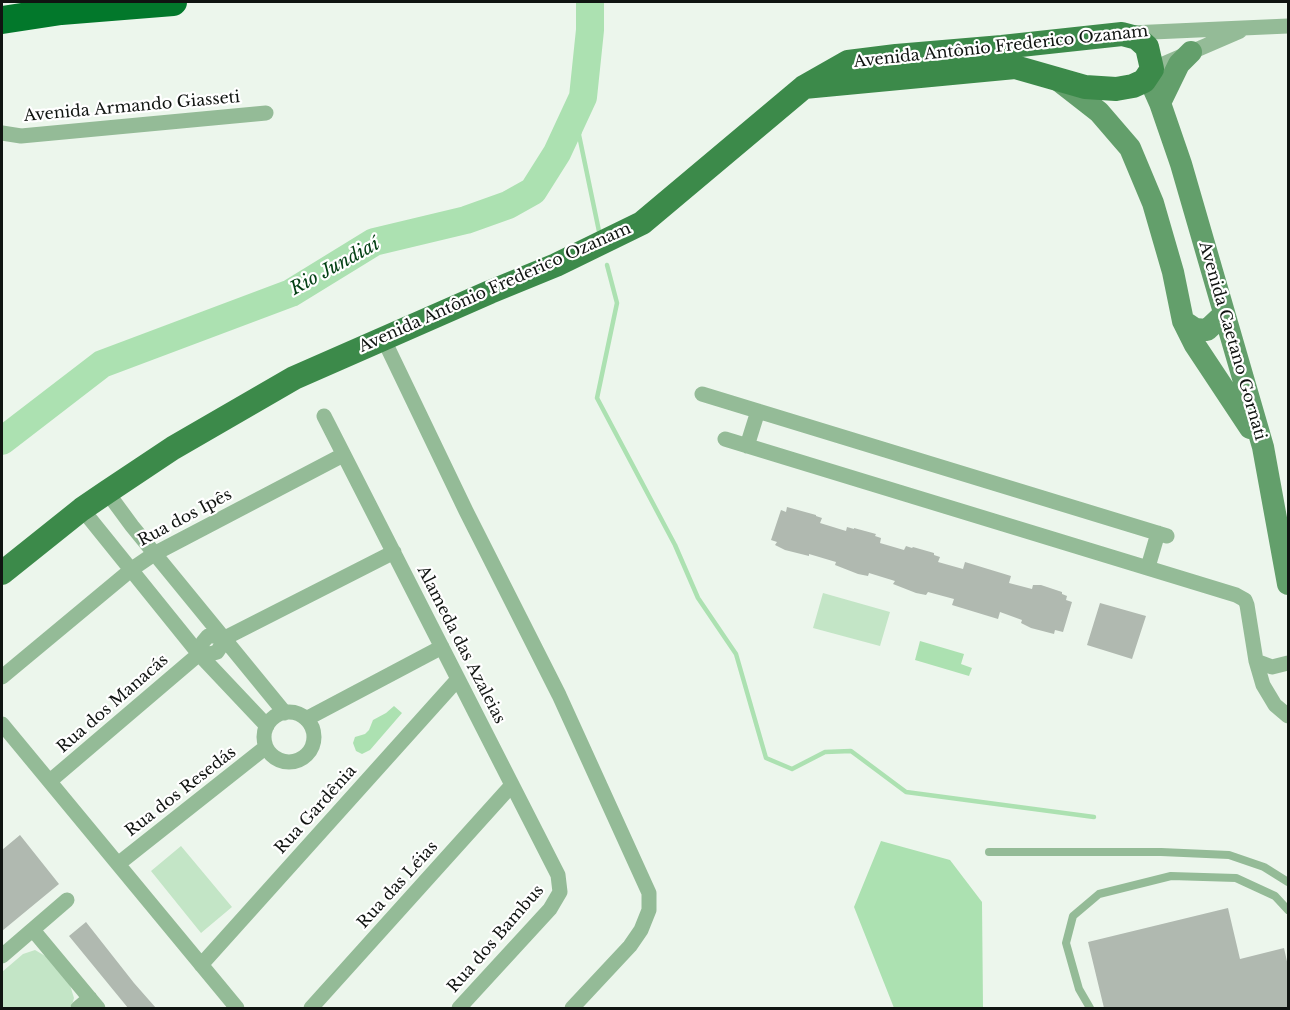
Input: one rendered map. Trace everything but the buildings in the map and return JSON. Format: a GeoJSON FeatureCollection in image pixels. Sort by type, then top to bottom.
{"type":"FeatureCollection","features":[{"type":"Feature","properties":{"kind":"highway"},"geometry":{"type":"LineString","coordinates":[[2,20],[61,11],[173,2]]}},
{"type":"Feature","properties":{"kind":"main road","name":"Avenida Antônio Frederico Ozanam"},"geometry":{"type":"LineString","coordinates":[[2,573],[82,509],[107,492],[173,448],[294,378],[590,249],[642,223],[804,87],[954,62],[1070,39],[1122,34]]}},
{"type":"Feature","properties":{"kind":"main road"},"geometry":{"type":"LineString","coordinates":[[954,62],[1015,68],[1085,87],[1116,89],[1144,81],[1150,72],[1147,47],[1137,38],[1122,34]]}},
{"type":"Feature","properties":{"kind":"main road"},"geometry":{"type":"LineString","coordinates":[[1056,78],[1058,59],[1070,39]]}},
{"type":"Feature","properties":{"kind":"main road"},"geometry":{"type":"LineString","coordinates":[[1160,103],[1179,64],[1191,52]]}},
{"type":"Feature","properties":{"kind":"main road","name":"Avenida Caetano Gornati"},"geometry":{"type":"LineString","coordinates":[[1150,72],[1181,164],[1263,447],[1288,584]]}},
{"type":"Feature","properties":{"kind":"main road"},"geometry":{"type":"LineString","coordinates":[[1056,78],[1099,112],[1130,148],[1155,211],[1173,272],[1184,321],[1195,345],[1263,447]]}},
{"type":"Feature","properties":{"kind":"main road"},"geometry":{"type":"LineString","coordinates":[[1184,321],[1195,329],[1207,330],[1224,314]]}},
{"type":"Feature","properties":{"kind":"street","name":"Avenida Antônio Frederico Ozanam"},"geometry":{"type":"LineString","coordinates":[[1122,34],[1288,26]]}},
{"type":"Feature","properties":{"kind":"street","name":"Avenida Antônio Frederico Ozanam"},"geometry":{"type":"LineString","coordinates":[[1150,72],[1249,27]]}},
{"type":"Feature","properties":{"kind":"street","name":"Avenida Armando Giasseti"},"geometry":{"type":"LineString","coordinates":[[2,133],[21,136],[267,113]]}},
{"type":"Feature","properties":{"kind":"street"},"geometry":{"type":"LineString","coordinates":[[383,338],[466,511],[559,695],[649,893],[649,910],[641,930],[630,946],[572,1008]]}},
{"type":"Feature","properties":{"kind":"street"},"geometry":{"type":"LineString","coordinates":[[702,394],[1162,534],[1148,567]]}},
{"type":"Feature","properties":{"kind":"street"},"geometry":{"type":"LineString","coordinates":[[747,446],[758,411]]}},
{"type":"Feature","properties":{"kind":"street","name":"Alameda das Azaleias"},"geometry":{"type":"LineString","coordinates":[[324,416],[558,875],[560,892]]}},
{"type":"Feature","properties":{"kind":"street"},"geometry":{"type":"LineString","coordinates":[[725,439],[1236,595],[1245,600],[1247,605],[1256,661],[1263,684],[1275,705],[1288,716]]}},
{"type":"Feature","properties":{"kind":"street","name":"Rua dos Ipês"},"geometry":{"type":"LineString","coordinates":[[2,677],[132,569],[154,554],[343,455]]}},
{"type":"Feature","properties":{"kind":"street"},"geometry":{"type":"LineString","coordinates":[[107,492],[154,554],[285,713]]}},
{"type":"Feature","properties":{"kind":"street"},"geometry":{"type":"LineString","coordinates":[[82,509],[199,654],[267,726]]}},
{"type":"Feature","properties":{"kind":"street","name":"Rua dos Manacás"},"geometry":{"type":"LineString","coordinates":[[50,781],[199,654],[208,636],[223,639],[394,552]]}},
{"type":"Feature","properties":{"kind":"street"},"geometry":{"type":"LineString","coordinates":[[306,719],[442,647]]}},
{"type":"Feature","properties":{"kind":"street"},"geometry":{"type":"LineString","coordinates":[[1256,661],[1272,667],[1288,663]]}},
{"type":"Feature","properties":{"kind":"street","name":"Rua Gardênia"},"geometry":{"type":"LineString","coordinates":[[201,965],[458,679]]}},
{"type":"Feature","properties":{"kind":"street"},"geometry":{"type":"LineString","coordinates":[[293,712],[306,719],[311,726],[314,741],[306,755],[292,762],[284,762],[270,754],[266,747],[264,732],[272,719],[293,712]]}},
{"type":"Feature","properties":{"kind":"street"},"geometry":{"type":"LineString","coordinates":[[2,724],[237,1008]]}},
{"type":"Feature","properties":{"kind":"street","name":"Rua dos Resedás"},"geometry":{"type":"LineString","coordinates":[[118,864],[266,747]]}},
{"type":"Feature","properties":{"kind":"street","name":"Rua das Léias"},"geometry":{"type":"LineString","coordinates":[[311,1008],[511,786]]}},
{"type":"Feature","properties":{"kind":"street","name":"Rua dos Bambus"},"geometry":{"type":"LineString","coordinates":[[459,1008],[550,909],[560,892]]}},
{"type":"Feature","properties":{"kind":"street"},"geometry":{"type":"LineString","coordinates":[[2,956],[67,900]]}},
{"type":"Feature","properties":{"kind":"street"},"geometry":{"type":"LineString","coordinates":[[33,930],[94,1003],[78,1008]]}},
{"type":"Feature","properties":{"kind":"lane"},"geometry":{"type":"LineString","coordinates":[[989,852],[1161,852],[1229,855],[1264,867],[1288,882]]}},
{"type":"Feature","properties":{"kind":"lane"},"geometry":{"type":"LineString","coordinates":[[1090,1008],[1079,989],[1066,943],[1073,916],[1099,894],[1171,876],[1236,878],[1275,896],[1288,910]]}},
{"type":"Feature","properties":{"kind":"shaded area"},"geometry":{"type":"Polygon","coordinates":[[[823,593],[890,612],[880,646],[813,628],[823,593]]]}},
{"type":"Feature","properties":{"kind":"shaded area"},"geometry":{"type":"Polygon","coordinates":[[[920,641],[964,654],[961,664],[972,668],[969,676],[915,660],[920,641]]]}},
{"type":"Feature","properties":{"kind":"shaded area"},"geometry":{"type":"Polygon","coordinates":[[[394,706],[402,713],[370,750],[362,754],[356,751],[353,743],[355,737],[365,734],[373,720],[394,706]]]}},
{"type":"Feature","properties":{"kind":"shaded area"},"geometry":{"type":"Polygon","coordinates":[[[881,841],[950,860],[982,902],[983,1008],[894,1008],[854,907],[881,841]]]}},
{"type":"Feature","properties":{"kind":"shaded area"},"geometry":{"type":"Polygon","coordinates":[[[181,846],[232,907],[201,933],[151,871],[181,846]]]}},
{"type":"Feature","properties":{"kind":"shaded area"},"geometry":{"type":"Polygon","coordinates":[[[35,950],[47,957],[70,985],[74,998],[69,1008],[2,1008],[2,972],[23,954],[35,950]]]}},
{"type":"Feature","properties":{"kind":"waterway","name":"Rio Jundiaí"},"geometry":{"type":"LineString","coordinates":[[2,441],[102,364],[291,293],[374,242],[466,220],[508,205],[533,191],[557,153],[583,97],[590,30],[590,2]]}},
{"type":"Feature","properties":{"kind":"waterway"},"geometry":{"type":"LineString","coordinates":[[583,97],[579,135],[600,236]]}},
{"type":"Feature","properties":{"kind":"waterway"},"geometry":{"type":"LineString","coordinates":[[607,265],[617,303],[597,398],[675,545],[698,598],[736,654],[766,758],[792,769],[825,752],[851,751],[906,792],[1094,817]]}}]}
